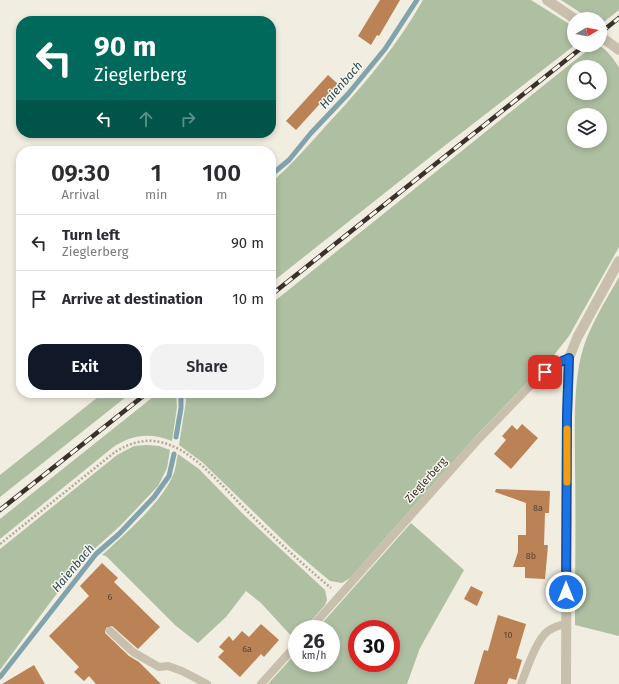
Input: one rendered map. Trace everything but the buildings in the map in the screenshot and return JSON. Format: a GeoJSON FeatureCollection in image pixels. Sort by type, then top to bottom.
{"type":"FeatureCollection","features":[{"type":"Feature","properties":{"kind":"street"},"geometry":{"type":"LineString","coordinates":[[547,0],[567,14]]}},
{"type":"Feature","properties":{"kind":"street"},"geometry":{"type":"LineString","coordinates":[[607,41],[619,50]]}},
{"type":"Feature","properties":{"kind":"street"},"geometry":{"type":"LineString","coordinates":[[566,684],[567,416],[569,358],[577,338],[619,261]]}},
{"type":"Feature","properties":{"kind":"lane","name":"Zieglerberg"},"geometry":{"type":"LineString","coordinates":[[318,620],[476,442],[528,388],[552,367],[569,358]]}},
{"type":"Feature","properties":{"kind":"lane"},"geometry":{"type":"LineString","coordinates":[[522,684],[543,636],[554,627],[566,624]]}},
{"type":"Feature","properties":{"kind":"lane"},"geometry":{"type":"LineString","coordinates":[[110,631],[133,652],[159,667],[168,666],[182,671],[207,684]]}},
{"type":"Feature","properties":{"kind":"lane"},"geometry":{"type":"LineString","coordinates":[[261,684],[288,654]]}},
{"type":"Feature","properties":{"kind":"path"},"geometry":{"type":"LineString","coordinates":[[0,544],[115,452],[135,442],[155,441],[179,449],[203,467],[264,528],[339,596]]}},
{"type":"Feature","properties":{"kind":"green space"},"geometry":{"type":"Polygon","coordinates":[[[423,0],[531,0],[567,23],[567,51],[276,279],[276,178],[338,113],[365,82],[401,35],[423,0]]]}},
{"type":"Feature","properties":{"kind":"green space"},"geometry":{"type":"Polygon","coordinates":[[[561,0],[619,0],[619,10],[607,19],[607,12],[579,12],[561,0]]]}},
{"type":"Feature","properties":{"kind":"green space"},"geometry":{"type":"Polygon","coordinates":[[[585,52],[607,52],[619,67],[619,247],[569,336],[554,355],[476,436],[350,578],[342,583],[330,581],[291,548],[202,462],[179,445],[186,398],[276,398],[276,300],[567,67],[567,100],[607,100],[607,60],[575,60],[585,52]]]}},
{"type":"Feature","properties":{"kind":"green space"},"geometry":{"type":"Polygon","coordinates":[[[619,277],[619,636],[575,625],[575,426],[578,369],[581,356],[597,315],[619,277]]]}},
{"type":"Feature","properties":{"kind":"green space"},"geometry":{"type":"Polygon","coordinates":[[[97,398],[125,398],[0,497],[0,475],[97,398]]]}},
{"type":"Feature","properties":{"kind":"green space"},"geometry":{"type":"Polygon","coordinates":[[[152,398],[176,398],[177,407],[172,441],[156,436],[140,436],[126,440],[112,448],[0,539],[0,519],[152,398]]]}},
{"type":"Feature","properties":{"kind":"green space"},"geometry":{"type":"Polygon","coordinates":[[[134,446],[159,446],[170,450],[167,468],[158,486],[121,525],[91,552],[55,596],[0,670],[0,549],[117,455],[134,446]]]}},
{"type":"Feature","properties":{"kind":"green space"},"geometry":{"type":"Polygon","coordinates":[[[178,454],[199,469],[242,513],[325,590],[327,600],[325,605],[312,620],[288,620],[288,632],[261,603],[246,591],[226,617],[198,643],[176,626],[106,556],[102,555],[152,507],[161,496],[174,473],[178,454]]]}},
{"type":"Feature","properties":{"kind":"green space"},"geometry":{"type":"Polygon","coordinates":[[[411,523],[464,570],[420,648],[407,684],[268,684],[288,662],[288,672],[340,672],[340,620],[325,620],[411,523]]]}},
{"type":"Feature","properties":{"kind":"waterway","name":"Haienbach"},"geometry":{"type":"LineString","coordinates":[[276,171],[289,160],[311,133],[348,94],[385,49],[417,0]]}},
{"type":"Feature","properties":{"kind":"waterway","name":"Haienbach"},"geometry":{"type":"LineString","coordinates":[[176,437],[181,408],[181,398]]}},
{"type":"Feature","properties":{"kind":"waterway","name":"Haienbach"},"geometry":{"type":"LineString","coordinates":[[0,677],[96,554],[119,534],[154,497],[169,476],[174,454]]}},
{"type":"Feature","properties":{"kind":"railway"},"geometry":{"type":"LineString","coordinates":[[607,27],[619,18]]}},
{"type":"Feature","properties":{"kind":"railway"},"geometry":{"type":"LineString","coordinates":[[276,291],[576,52]]}},
{"type":"Feature","properties":{"kind":"railway"},"geometry":{"type":"LineString","coordinates":[[0,510],[141,398]]}},
{"type":"Feature","properties":{"kind":"slow traffic"},"geometry":{"type":"LineString","coordinates":[[567,429],[567,482]]}},
{"type":"Feature","properties":{"kind":"route"},"geometry":{"type":"LineString","coordinates":[[545,372],[569,358],[567,387],[566,592]]}}]}
